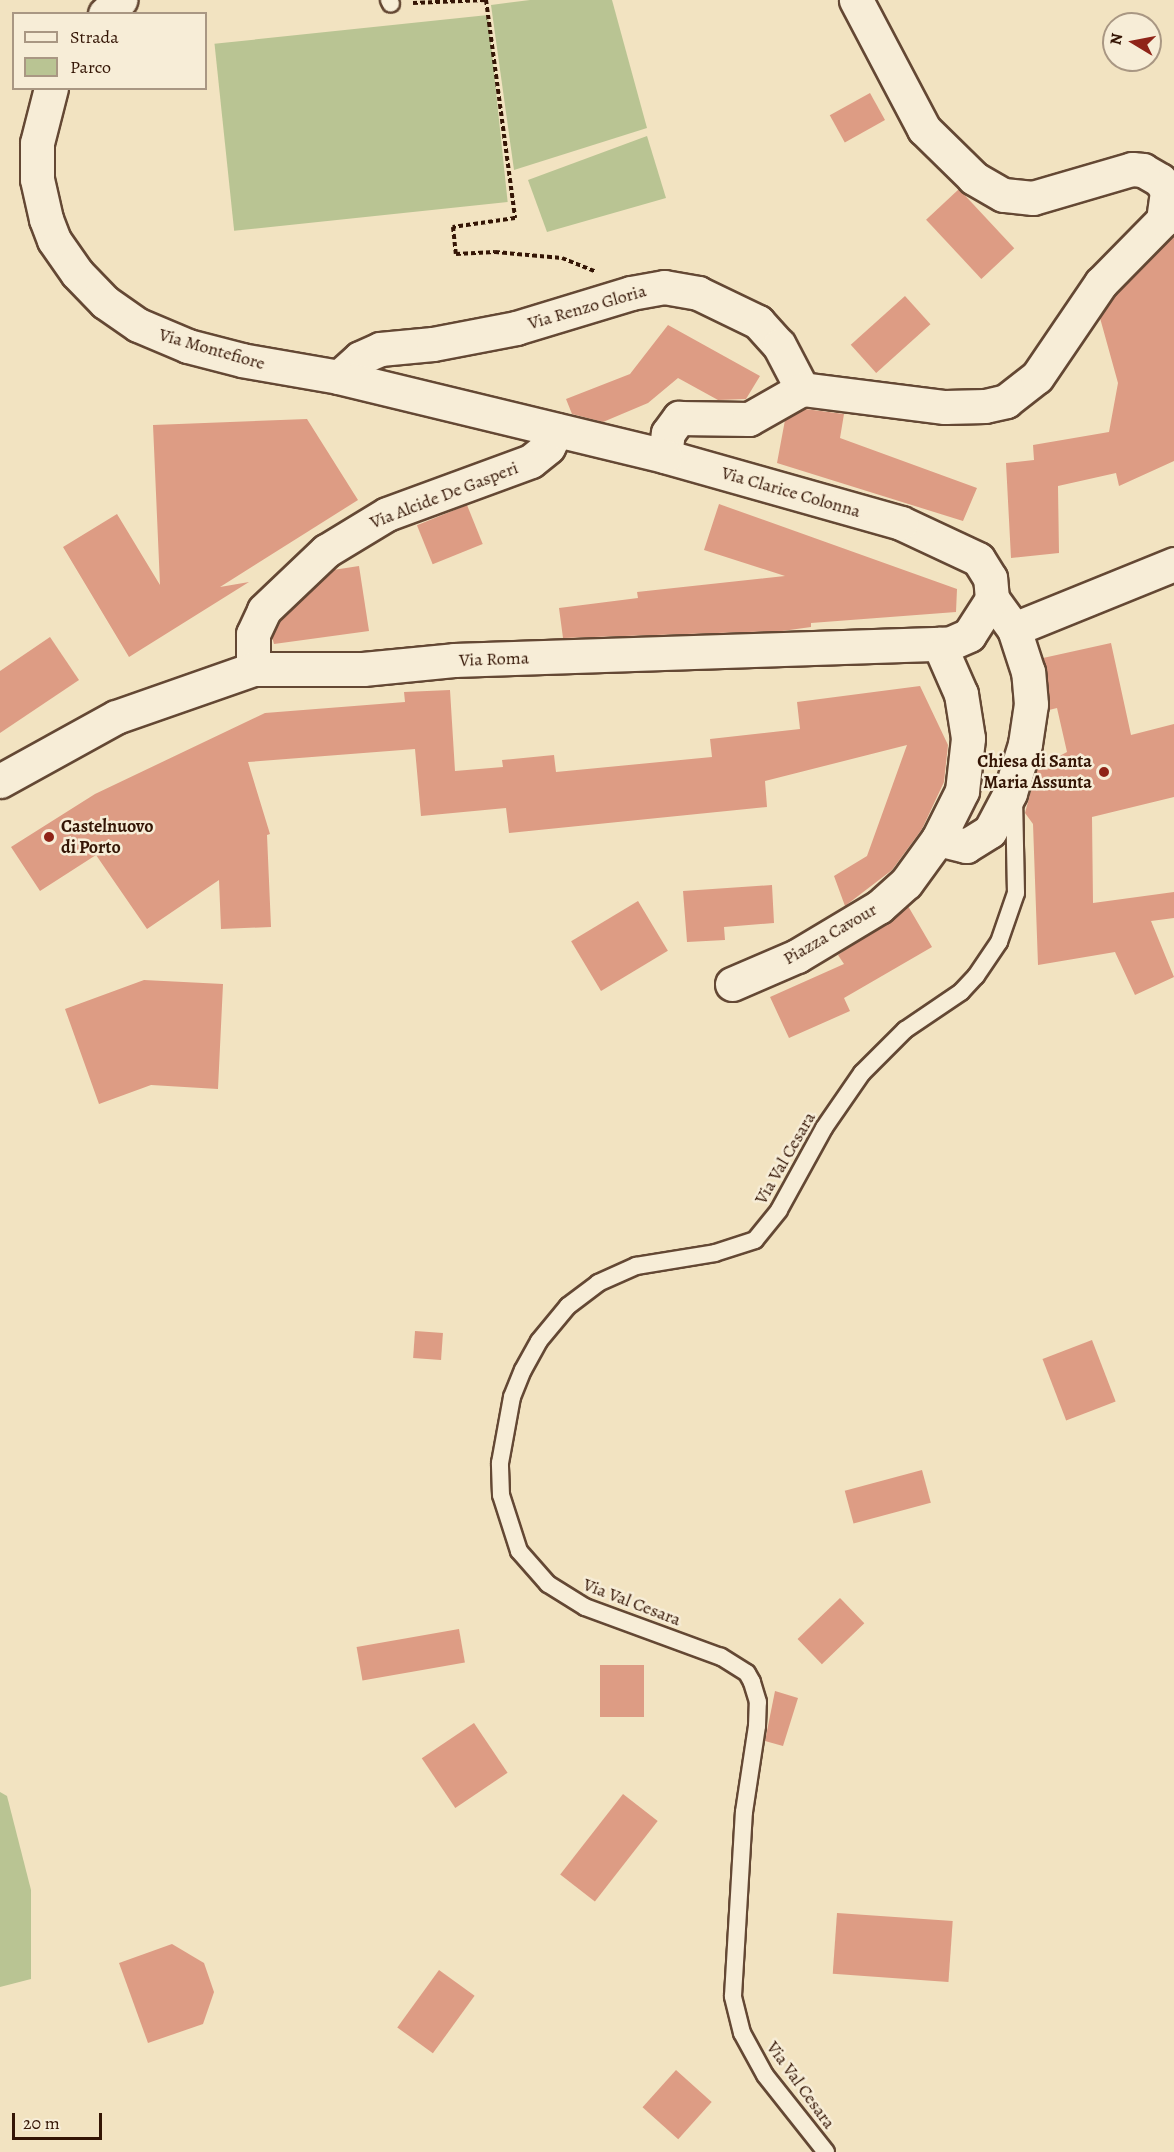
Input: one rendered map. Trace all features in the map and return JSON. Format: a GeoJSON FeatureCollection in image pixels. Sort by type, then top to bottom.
{"type":"FeatureCollection","features":[{"type":"Feature","properties":{"kind":"main road"},"geometry":{"type":"LineString","coordinates":[[107,12],[120,0]]}},
{"type":"Feature","properties":{"kind":"main road"},"geometry":{"type":"LineString","coordinates":[[665,456],[668,433],[679,418],[749,419],[802,389],[945,407],[985,406],[1006,401],[1037,377],[1101,283],[1169,220],[1167,190],[1160,180],[1143,170],[1132,169],[1033,198],[1003,195],[974,178],[924,129],[856,0]]}},
{"type":"Feature","properties":{"kind":"main road","name":"Via Montefiore"},"geometry":{"type":"LineString","coordinates":[[50,90],[37,143],[40,197],[54,240],[91,289],[127,318],[188,346],[242,360],[339,377],[557,430]]}},
{"type":"Feature","properties":{"kind":"main road","name":"Via Renzo Gloria"},"geometry":{"type":"LineString","coordinates":[[339,377],[355,362],[380,349],[433,344],[516,328],[643,289],[688,290],[723,303],[758,322],[784,353],[802,389]]}},
{"type":"Feature","properties":{"kind":"main road","name":"Via Clarice Colonna"},"geometry":{"type":"LineString","coordinates":[[557,430],[665,456],[901,523],[978,560],[990,578],[992,599]]}},
{"type":"Feature","properties":{"kind":"main road","name":"Via Alcide De Gasperi"},"geometry":{"type":"LineString","coordinates":[[253,669],[253,634],[264,610],[326,551],[387,514],[531,461],[548,447],[557,430]]}},
{"type":"Feature","properties":{"kind":"main road"},"geometry":{"type":"LineString","coordinates":[[1014,629],[1174,564]]}},
{"type":"Feature","properties":{"kind":"main road"},"geometry":{"type":"LineString","coordinates":[[938,839],[958,846],[980,839],[994,826],[1013,784],[1031,704],[1028,672],[1014,629],[992,599]]}},
{"type":"Feature","properties":{"kind":"main road","name":"Via Roma"},"geometry":{"type":"LineString","coordinates":[[0,781],[66,742],[138,707],[253,669],[363,669],[454,660],[939,644],[969,635],[992,599]]}},
{"type":"Feature","properties":{"kind":"main road","name":"Piazza Cavour"},"geometry":{"type":"LineString","coordinates":[[732,984],[797,956],[879,907],[906,883],[938,839],[962,791],[968,738],[962,694],[939,644]]}},
{"type":"Feature","properties":{"kind":"lane","name":"Via Val Cesara"},"geometry":{"type":"LineString","coordinates":[[826,2152],[753,2056],[742,2033],[733,1996],[744,1812],[757,1726],[758,1702],[752,1682],[747,1673],[722,1657],[585,1607],[548,1584],[519,1551],[501,1495],[500,1463],[512,1397],[523,1370],[539,1341],[568,1306],[598,1282],[636,1266],[715,1253],[755,1240],[779,1210],[824,1128],[862,1073],[905,1030],[961,992],[992,954],[1005,929],[1016,893],[1013,784]]}},
{"type":"Feature","properties":{"kind":"path"},"geometry":{"type":"LineString","coordinates":[[390,2],[486,0],[514,218],[453,227],[456,254],[495,252],[562,258],[643,289]]}},
{"type":"Feature","properties":{"kind":"green space"},"geometry":{"type":"Polygon","coordinates":[[[530,0],[612,0],[647,128],[514,170],[491,5],[530,0]]]}},
{"type":"Feature","properties":{"kind":"green space"},"geometry":{"type":"Polygon","coordinates":[[[488,15],[508,202],[234,231],[215,44],[488,15]]]}},
{"type":"Feature","properties":{"kind":"green space"},"geometry":{"type":"Polygon","coordinates":[[[647,136],[666,198],[547,232],[528,180],[647,136]]]}},
{"type":"Feature","properties":{"kind":"green space"},"geometry":{"type":"Polygon","coordinates":[[[0,1792],[7,1796],[31,1890],[31,1979],[0,1987],[0,1792]]]}},
{"type":"Feature","properties":{"kind":"building"},"geometry":{"type":"Polygon","coordinates":[[[870,93],[885,120],[845,142],[830,115],[870,93]]]}},
{"type":"Feature","properties":{"kind":"building"},"geometry":{"type":"Polygon","coordinates":[[[959,189],[1014,248],[981,279],[926,220],[959,189]]]}},
{"type":"Feature","properties":{"kind":"building"},"geometry":{"type":"Polygon","coordinates":[[[1174,236],[1174,461],[1119,486],[1116,473],[1058,486],[1059,553],[1011,558],[1006,463],[1034,460],[1033,445],[1109,432],[1118,383],[1100,318],[1116,295],[1174,236]]]}},
{"type":"Feature","properties":{"kind":"building"},"geometry":{"type":"Polygon","coordinates":[[[905,296],[930,324],[876,373],[851,345],[905,296]]]}},
{"type":"Feature","properties":{"kind":"building"},"geometry":{"type":"Polygon","coordinates":[[[668,325],[760,376],[746,399],[718,400],[678,378],[648,403],[603,422],[572,414],[566,399],[630,374],[668,325]]]}},
{"type":"Feature","properties":{"kind":"building"},"geometry":{"type":"Polygon","coordinates":[[[805,409],[844,414],[840,438],[977,488],[963,521],[777,463],[785,420],[805,409]]]}},
{"type":"Feature","properties":{"kind":"building"},"geometry":{"type":"Polygon","coordinates":[[[307,419],[358,500],[220,587],[249,582],[129,657],[63,547],[117,514],[160,585],[153,425],[307,419]]]}},
{"type":"Feature","properties":{"kind":"building"},"geometry":{"type":"Polygon","coordinates":[[[719,504],[957,589],[956,612],[811,623],[811,627],[782,631],[563,638],[559,608],[638,598],[637,592],[785,576],[704,550],[719,504]]]}},
{"type":"Feature","properties":{"kind":"building"},"geometry":{"type":"Polygon","coordinates":[[[467,505],[483,544],[433,564],[417,525],[467,505]]]}},
{"type":"Feature","properties":{"kind":"building"},"geometry":{"type":"Polygon","coordinates":[[[359,566],[369,631],[274,644],[272,637],[280,621],[333,570],[359,566]]]}},
{"type":"Feature","properties":{"kind":"building"},"geometry":{"type":"Polygon","coordinates":[[[50,637],[79,680],[0,733],[0,671],[50,637]]]}},
{"type":"Feature","properties":{"kind":"building"},"geometry":{"type":"Polygon","coordinates":[[[1111,643],[1131,735],[1174,724],[1174,797],[1092,817],[1093,903],[1174,892],[1174,918],[1151,921],[1174,977],[1135,995],[1115,952],[1038,965],[1033,824],[1025,813],[1037,768],[1067,752],[1057,708],[1049,710],[1043,658],[1111,643]]]}},
{"type":"Feature","properties":{"kind":"building"},"geometry":{"type":"Polygon","coordinates":[[[920,686],[948,745],[944,782],[922,829],[892,870],[845,906],[834,876],[867,856],[907,745],[765,781],[767,807],[509,833],[506,808],[421,816],[415,749],[248,762],[270,834],[267,835],[271,927],[221,929],[219,880],[147,929],[96,855],[40,891],[11,847],[95,794],[265,713],[405,702],[404,692],[450,690],[455,771],[503,767],[502,760],[554,755],[556,772],[712,757],[710,739],[800,729],[797,702],[920,686]]]}},
{"type":"Feature","properties":{"kind":"building"},"geometry":{"type":"Polygon","coordinates":[[[772,885],[774,923],[724,927],[725,940],[687,942],[683,891],[772,885]]]}},
{"type":"Feature","properties":{"kind":"building"},"geometry":{"type":"Polygon","coordinates":[[[638,901],[668,951],[601,991],[571,941],[638,901]]]}},
{"type":"Feature","properties":{"kind":"building"},"geometry":{"type":"Polygon","coordinates":[[[908,906],[932,947],[844,998],[850,1011],[789,1038],[770,997],[844,964],[838,955],[908,906]]]}},
{"type":"Feature","properties":{"kind":"building"},"geometry":{"type":"Polygon","coordinates":[[[144,980],[223,984],[218,1089],[151,1085],[99,1104],[65,1009],[144,980]]]}},
{"type":"Feature","properties":{"kind":"building"},"geometry":{"type":"Polygon","coordinates":[[[415,1331],[443,1333],[441,1360],[413,1358],[415,1331]]]}},
{"type":"Feature","properties":{"kind":"building"},"geometry":{"type":"Polygon","coordinates":[[[1092,1340],[1116,1402],[1066,1421],[1043,1359],[1092,1340]]]}},
{"type":"Feature","properties":{"kind":"building"},"geometry":{"type":"Polygon","coordinates":[[[922,1470],[931,1503],[854,1524],[845,1491],[922,1470]]]}},
{"type":"Feature","properties":{"kind":"building"},"geometry":{"type":"Polygon","coordinates":[[[840,1598],[864,1623],[822,1664],[798,1639],[840,1598]]]}},
{"type":"Feature","properties":{"kind":"building"},"geometry":{"type":"Polygon","coordinates":[[[459,1629],[465,1662],[362,1681],[357,1647],[459,1629]]]}},
{"type":"Feature","properties":{"kind":"building"},"geometry":{"type":"Polygon","coordinates":[[[600,1665],[644,1665],[644,1717],[600,1717],[600,1665]]]}},
{"type":"Feature","properties":{"kind":"building"},"geometry":{"type":"Polygon","coordinates":[[[775,1691],[798,1698],[783,1746],[765,1741],[775,1691]]]}},
{"type":"Feature","properties":{"kind":"building"},"geometry":{"type":"Polygon","coordinates":[[[474,1723],[508,1773],[455,1808],[422,1758],[474,1723]]]}},
{"type":"Feature","properties":{"kind":"building"},"geometry":{"type":"Polygon","coordinates":[[[623,1794],[658,1821],[595,1901],[560,1874],[623,1794]]]}},
{"type":"Feature","properties":{"kind":"building"},"geometry":{"type":"Polygon","coordinates":[[[837,1913],[953,1921],[948,1982],[833,1974],[837,1913]]]}},
{"type":"Feature","properties":{"kind":"building"},"geometry":{"type":"Polygon","coordinates":[[[172,1944],[204,1963],[214,1992],[203,2024],[148,2043],[119,1963],[172,1944]]]}},
{"type":"Feature","properties":{"kind":"building"},"geometry":{"type":"Polygon","coordinates":[[[439,1970],[475,1996],[433,2053],[397,2027],[439,1970]]]}},
{"type":"Feature","properties":{"kind":"building"},"geometry":{"type":"Polygon","coordinates":[[[676,2070],[712,2102],[678,2139],[643,2107],[676,2070]]]}},
{"type":"Feature","properties":{"kind":"place","name":"Chiesa di Santa Maria Assunta"},"geometry":{"type":"Point","coordinates":[1104,772]}},
{"type":"Feature","properties":{"kind":"place","name":"Castelnuovo di Porto"},"geometry":{"type":"Point","coordinates":[49,837]}}]}
